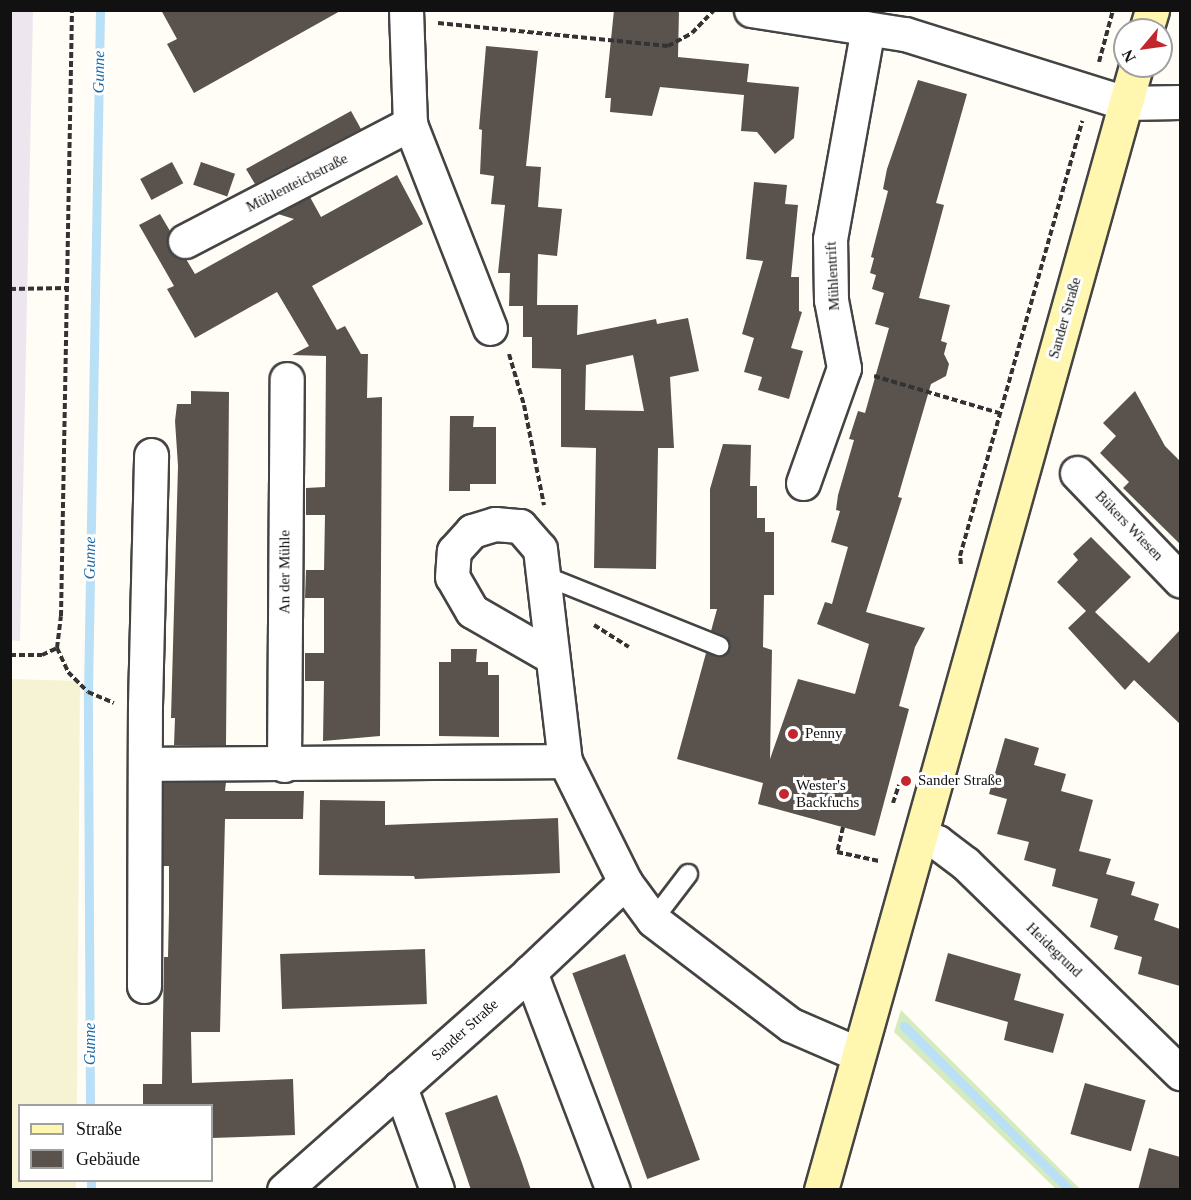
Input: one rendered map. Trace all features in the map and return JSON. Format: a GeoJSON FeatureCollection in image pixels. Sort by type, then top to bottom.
{"type":"FeatureCollection","features":[{"type":"Feature","properties":{"kind":"street"},"geometry":{"type":"LineString","coordinates":[[751,10],[868,28],[908,22],[1090,94],[1125,103],[1180,102]]}},
{"type":"Feature","properties":{"kind":"street"},"geometry":{"type":"LineString","coordinates":[[406,15],[410,124],[490,328]]}},
{"type":"Feature","properties":{"kind":"street","name":"Mühlentrift"},"geometry":{"type":"LineString","coordinates":[[844,368],[831,300],[830,239],[868,28]]}},
{"type":"Feature","properties":{"kind":"street","name":"Sander Straße"},"geometry":{"type":"LineString","coordinates":[[821,1190],[1132,78]]}},
{"type":"Feature","properties":{"kind":"street","name":"Mühlenteichstraße"},"geometry":{"type":"LineString","coordinates":[[185,241],[410,124]]}},
{"type":"Feature","properties":{"kind":"street"},"geometry":{"type":"LineString","coordinates":[[803,483],[844,368]]}},
{"type":"Feature","properties":{"kind":"street","name":"An der Mühle"},"geometry":{"type":"LineString","coordinates":[[284,765],[287,379]]}},
{"type":"Feature","properties":{"kind":"street"},"geometry":{"type":"LineString","coordinates":[[144,986],[147,764],[145,705],[151,455]]}},
{"type":"Feature","properties":{"kind":"street","name":"Bükers Wiesen"},"geometry":{"type":"LineString","coordinates":[[1077,472],[1180,580]]}},
{"type":"Feature","properties":{"kind":"street"},"geometry":{"type":"LineString","coordinates":[[552,657],[472,611],[452,577],[454,551],[471,531],[495,524],[520,526],[543,562],[565,761],[625,882],[653,920],[791,1025],[858,1054]]}},
{"type":"Feature","properties":{"kind":"street"},"geometry":{"type":"LineString","coordinates":[[147,764],[284,765],[565,761]]}},
{"type":"Feature","properties":{"kind":"street","name":"Heidegrund"},"geometry":{"type":"LineString","coordinates":[[921,837],[937,842],[965,863],[1180,1073]]}},
{"type":"Feature","properties":{"kind":"street","name":"Sander Straße"},"geometry":{"type":"LineString","coordinates":[[284,1190],[530,972],[625,882]]}},
{"type":"Feature","properties":{"kind":"street"},"geometry":{"type":"LineString","coordinates":[[530,972],[613,1190]]}},
{"type":"Feature","properties":{"kind":"street"},"geometry":{"type":"LineString","coordinates":[[400,1087],[437,1190]]}},
{"type":"Feature","properties":{"kind":"lane"},"geometry":{"type":"LineString","coordinates":[[543,562],[719,646]]}},
{"type":"Feature","properties":{"kind":"lane"},"geometry":{"type":"LineString","coordinates":[[653,920],[688,874]]}},
{"type":"Feature","properties":{"kind":"path"},"geometry":{"type":"LineString","coordinates":[[72,10],[61,616],[57,648],[68,672],[88,692],[109,703],[145,705]]}},
{"type":"Feature","properties":{"kind":"path"},"geometry":{"type":"LineString","coordinates":[[406,15],[668,46],[692,33],[714,10]]}},
{"type":"Feature","properties":{"kind":"path"},"geometry":{"type":"LineString","coordinates":[[963,575],[960,556],[1113,10]]}},
{"type":"Feature","properties":{"kind":"path"},"geometry":{"type":"LineString","coordinates":[[10,289],[68,288]]}},
{"type":"Feature","properties":{"kind":"path"},"geometry":{"type":"LineString","coordinates":[[490,328],[501,334],[524,405],[547,522],[543,562]]}},
{"type":"Feature","properties":{"kind":"path"},"geometry":{"type":"LineString","coordinates":[[844,368],[999,413]]}},
{"type":"Feature","properties":{"kind":"path"},"geometry":{"type":"LineString","coordinates":[[10,655],[42,655],[57,648]]}},
{"type":"Feature","properties":{"kind":"path"},"geometry":{"type":"LineString","coordinates":[[843,827],[837,852],[886,861]]}},
{"type":"Feature","properties":{"kind":"shaded area"},"geometry":{"type":"Polygon","coordinates":[[[33,10],[20,641],[10,640],[10,11],[33,10]]]}},
{"type":"Feature","properties":{"kind":"shaded area"},"geometry":{"type":"Polygon","coordinates":[[[11,679],[80,681],[77,1104],[18,1104],[18,1182],[76,1182],[76,1189],[11,1189],[11,679]]]}},
{"type":"Feature","properties":{"kind":"green space"},"geometry":{"type":"Polygon","coordinates":[[[901,1010],[1080,1189],[1056,1189],[894,1032],[901,1010]]]}},
{"type":"Feature","properties":{"kind":"building"},"geometry":{"type":"Polygon","coordinates":[[[161,10],[342,10],[194,93],[167,44],[177,39],[161,10]]]}},
{"type":"Feature","properties":{"kind":"building"},"geometry":{"type":"Polygon","coordinates":[[[614,10],[679,10],[678,57],[749,64],[747,82],[799,87],[794,138],[775,154],[757,132],[741,131],[744,95],[660,87],[652,116],[610,112],[611,98],[605,98],[614,10]]]}},
{"type":"Feature","properties":{"kind":"building"},"geometry":{"type":"Polygon","coordinates":[[[486,46],[538,51],[526,166],[541,167],[538,207],[562,209],[557,256],[538,254],[537,305],[578,305],[577,335],[656,319],[657,324],[688,318],[699,371],[670,377],[674,448],[658,448],[656,569],[594,568],[596,448],[561,447],[561,369],[532,368],[532,337],[523,337],[523,306],[509,306],[510,273],[498,273],[505,205],[491,204],[494,176],[480,174],[482,130],[479,129],[486,46]],[[633,355],[586,365],[585,410],[644,411],[633,355]]]}},
{"type":"Feature","properties":{"kind":"building"},"geometry":{"type":"Polygon","coordinates":[[[918,80],[967,94],[936,203],[944,205],[919,298],[950,305],[941,341],[947,343],[944,354],[949,364],[946,376],[931,384],[898,497],[902,498],[866,612],[925,628],[915,647],[899,706],[909,709],[875,836],[758,804],[763,783],[677,759],[706,653],[720,657],[730,650],[727,639],[711,631],[717,609],[710,609],[710,489],[723,444],[751,445],[750,486],[757,486],[757,518],[765,518],[765,532],[774,532],[774,595],[764,595],[763,647],[772,650],[770,759],[798,679],[855,694],[869,644],[817,624],[825,602],[832,604],[848,547],[831,542],[840,511],[836,510],[838,495],[854,440],[849,439],[858,411],[865,413],[889,328],[875,324],[884,293],[872,289],[876,275],[870,273],[874,258],[871,257],[888,191],[883,189],[887,169],[918,80]]]}},
{"type":"Feature","properties":{"kind":"building"},"geometry":{"type":"Polygon","coordinates":[[[351,111],[361,129],[255,184],[246,169],[351,111]]]}},
{"type":"Feature","properties":{"kind":"building"},"geometry":{"type":"Polygon","coordinates":[[[172,162],[183,183],[151,200],[140,179],[172,162]]]}},
{"type":"Feature","properties":{"kind":"building"},"geometry":{"type":"Polygon","coordinates":[[[201,162],[235,174],[227,196],[193,185],[201,162]]]}},
{"type":"Feature","properties":{"kind":"building"},"geometry":{"type":"Polygon","coordinates":[[[397,175],[423,224],[312,286],[337,330],[345,326],[361,354],[368,354],[367,398],[382,397],[380,736],[323,741],[324,681],[305,681],[305,653],[324,653],[324,598],[305,598],[306,570],[324,570],[325,515],[306,515],[306,488],[325,487],[326,356],[292,355],[309,346],[277,292],[195,338],[167,289],[174,286],[139,225],[160,214],[170,231],[169,250],[175,257],[186,259],[195,274],[294,219],[278,214],[310,197],[321,217],[397,175]]]}},
{"type":"Feature","properties":{"kind":"building"},"geometry":{"type":"Polygon","coordinates":[[[754,182],[787,185],[785,204],[798,205],[791,277],[799,277],[799,311],[802,312],[791,348],[803,351],[789,399],[758,390],[762,377],[744,372],[754,338],[742,334],[763,261],[746,259],[754,182]]]}},
{"type":"Feature","properties":{"kind":"building"},"geometry":{"type":"Polygon","coordinates":[[[191,391],[229,392],[226,745],[174,745],[175,718],[171,718],[178,466],[175,421],[177,404],[191,404],[191,391]]]}},
{"type":"Feature","properties":{"kind":"building"},"geometry":{"type":"Polygon","coordinates":[[[1135,391],[1165,446],[1180,461],[1180,544],[1123,488],[1129,482],[1100,453],[1116,436],[1103,423],[1135,391]]]}},
{"type":"Feature","properties":{"kind":"building"},"geometry":{"type":"Polygon","coordinates":[[[450,416],[474,416],[473,427],[496,427],[496,484],[470,484],[470,491],[449,491],[450,416]]]}},
{"type":"Feature","properties":{"kind":"building"},"geometry":{"type":"Polygon","coordinates":[[[1091,537],[1131,577],[1095,612],[1149,663],[1180,630],[1180,724],[1134,680],[1125,690],[1068,628],[1086,611],[1057,582],[1078,560],[1073,554],[1091,537]]]}},
{"type":"Feature","properties":{"kind":"building"},"geometry":{"type":"Polygon","coordinates":[[[451,649],[477,649],[476,662],[488,662],[488,675],[499,675],[499,737],[439,736],[439,662],[451,662],[451,649]]]}},
{"type":"Feature","properties":{"kind":"building"},"geometry":{"type":"Polygon","coordinates":[[[1005,738],[1039,748],[1034,765],[1066,774],[1061,791],[1093,800],[1079,851],[1111,859],[1106,874],[1135,882],[1131,895],[1159,904],[1154,920],[1180,929],[1180,986],[1138,974],[1142,957],[1114,949],[1118,936],[1090,927],[1098,899],[1052,886],[1056,869],[1024,860],[1029,842],[997,834],[1007,799],[989,794],[1005,738]]]}},
{"type":"Feature","properties":{"kind":"building"},"geometry":{"type":"Polygon","coordinates":[[[226,782],[225,791],[304,791],[303,819],[225,819],[220,1032],[191,1032],[192,1083],[293,1079],[295,1135],[213,1138],[213,1104],[143,1104],[143,1084],[162,1084],[164,957],[168,957],[169,911],[169,866],[163,866],[164,783],[226,782]]]}},
{"type":"Feature","properties":{"kind":"building"},"geometry":{"type":"Polygon","coordinates":[[[320,800],[385,801],[385,825],[558,818],[560,873],[415,879],[414,876],[319,875],[320,800]]]}},
{"type":"Feature","properties":{"kind":"building"},"geometry":{"type":"Polygon","coordinates":[[[425,949],[427,1004],[282,1009],[280,954],[425,949]]]}},
{"type":"Feature","properties":{"kind":"building"},"geometry":{"type":"Polygon","coordinates":[[[948,953],[1021,974],[1014,1000],[1064,1014],[1053,1053],[1004,1040],[1008,1022],[935,1001],[948,953]]]}},
{"type":"Feature","properties":{"kind":"building"},"geometry":{"type":"Polygon","coordinates":[[[625,954],[700,1160],[647,1179],[572,973],[625,954]]]}},
{"type":"Feature","properties":{"kind":"building"},"geometry":{"type":"Polygon","coordinates":[[[1085,1083],[1146,1100],[1131,1151],[1070,1134],[1085,1083]]]}},
{"type":"Feature","properties":{"kind":"building"},"geometry":{"type":"Polygon","coordinates":[[[497,1095],[531,1190],[471,1190],[445,1113],[497,1095]]]}},
{"type":"Feature","properties":{"kind":"building"},"geometry":{"type":"Polygon","coordinates":[[[1149,1148],[1180,1157],[1180,1190],[1138,1190],[1149,1148]]]}},
{"type":"Feature","properties":{"kind":"waterway","name":"Gunne"},"geometry":{"type":"LineString","coordinates":[[90,1104],[88,692],[100,10]]}},
{"type":"Feature","properties":{"kind":"waterway"},"geometry":{"type":"LineString","coordinates":[[904,1026],[1070,1190]]}},
{"type":"Feature","properties":{"kind":"waterway","name":"Gunne"},"geometry":{"type":"LineString","coordinates":[[91,1182],[91,1190]]}},
{"type":"Feature","properties":{"kind":"place","name":"Penny"},"geometry":{"type":"Point","coordinates":[793,734]}},
{"type":"Feature","properties":{"kind":"place","name":"Sander Straße"},"geometry":{"type":"Point","coordinates":[906,781]}},
{"type":"Feature","properties":{"kind":"place","name":"Wester's Backfuchs"},"geometry":{"type":"Point","coordinates":[784,794]}}]}
